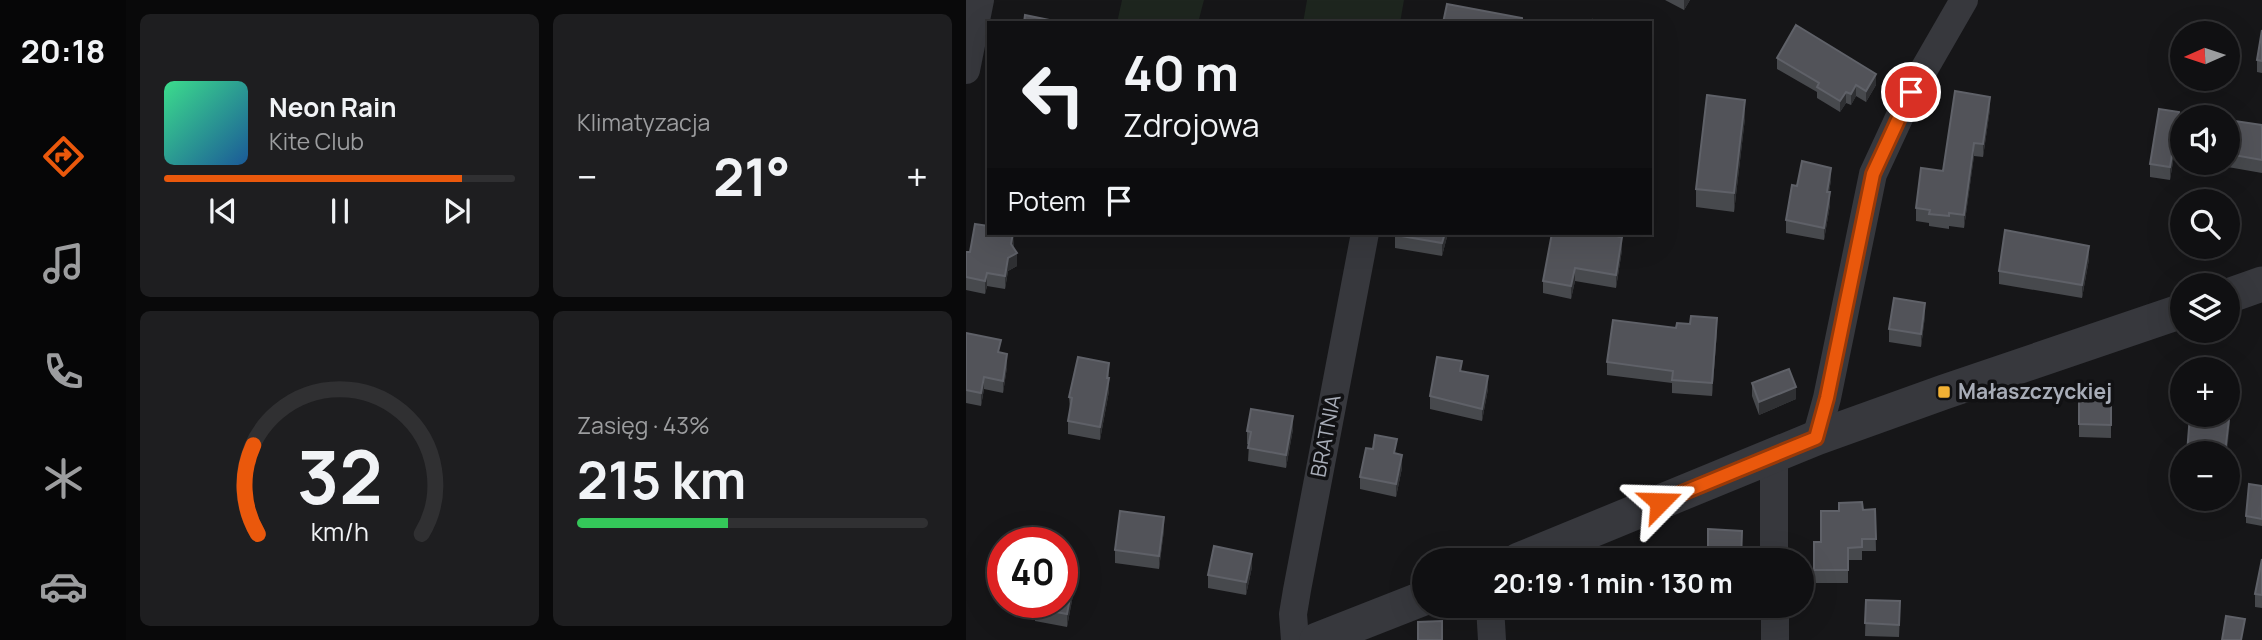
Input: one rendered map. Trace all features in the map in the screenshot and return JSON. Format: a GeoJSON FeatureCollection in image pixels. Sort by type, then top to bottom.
{"type":"FeatureCollection","features":[{"type":"Feature","properties":{"kind":"street"},"geometry":{"type":"LineString","coordinates":[[966,70],[980,0]]}},
{"type":"Feature","properties":{"kind":"street"},"geometry":{"type":"LineString","coordinates":[[1816,438],[1827,398],[1873,174],[1911,92],[1964,0]]}},
{"type":"Feature","properties":{"kind":"street","name":"BRATNIA"},"geometry":{"type":"LineString","coordinates":[[1295,640],[1293,614],[1297,590],[1365,235]]}},
{"type":"Feature","properties":{"kind":"street"},"geometry":{"type":"LineString","coordinates":[[2240,292],[2262,284]]}},
{"type":"Feature","properties":{"kind":"street"},"geometry":{"type":"LineString","coordinates":[[1549,548],[1816,438],[2170,315]]}},
{"type":"Feature","properties":{"kind":"street"},"geometry":{"type":"LineString","coordinates":[[1774,456],[1774,548]]}},
{"type":"Feature","properties":{"kind":"street"},"geometry":{"type":"LineString","coordinates":[[1317,640],[1412,603]]}},
{"type":"Feature","properties":{"kind":"street"},"geometry":{"type":"LineString","coordinates":[[1491,618],[1492,640]]}},
{"type":"Feature","properties":{"kind":"street"},"geometry":{"type":"LineString","coordinates":[[1774,618],[1775,640]]}},
{"type":"Feature","properties":{"kind":"shaded area"},"geometry":{"type":"Polygon","coordinates":[[[1122,0],[1204,0],[1199,21],[1117,21],[1122,0]]]}},
{"type":"Feature","properties":{"kind":"shaded area"},"geometry":{"type":"Polygon","coordinates":[[[1307,0],[1404,0],[1400,21],[1303,21],[1307,0]]]}},
{"type":"Feature","properties":{"kind":"building"},"geometry":{"type":"Polygon","coordinates":[[[1447,4],[1522,18],[1522,21],[1443,21],[1447,4]]]}},
{"type":"Feature","properties":{"kind":"building"},"geometry":{"type":"Polygon","coordinates":[[[1025,15],[1054,21],[1024,21],[1025,15]]]}},
{"type":"Feature","properties":{"kind":"building"},"geometry":{"type":"Polygon","coordinates":[[[1796,25],[1876,74],[1866,91],[1856,85],[1851,94],[1846,92],[1840,101],[1817,87],[1819,83],[1777,58],[1796,25]]]}},
{"type":"Feature","properties":{"kind":"building"},"geometry":{"type":"Polygon","coordinates":[[[2262,30],[2262,61],[2257,60],[2262,30]]]}},
{"type":"Feature","properties":{"kind":"building"},"geometry":{"type":"Polygon","coordinates":[[[1955,91],[1990,97],[1983,144],[1974,143],[1964,215],[1929,214],[1930,210],[1916,208],[1921,168],[1943,171],[1955,91]]]}},
{"type":"Feature","properties":{"kind":"building"},"geometry":{"type":"Polygon","coordinates":[[[1707,95],[1745,100],[1734,193],[1696,189],[1707,95]]]}},
{"type":"Feature","properties":{"kind":"building"},"geometry":{"type":"Polygon","coordinates":[[[2159,109],[2170,111],[2170,167],[2150,164],[2159,109]]]}},
{"type":"Feature","properties":{"kind":"building"},"geometry":{"type":"Polygon","coordinates":[[[2240,122],[2262,125],[2262,160],[2240,156],[2240,122]]]}},
{"type":"Feature","properties":{"kind":"building"},"geometry":{"type":"Polygon","coordinates":[[[1802,161],[1831,168],[1824,228],[1786,220],[1792,185],[1797,186],[1802,161]]]}},
{"type":"Feature","properties":{"kind":"building"},"geometry":{"type":"Polygon","coordinates":[[[975,224],[987,226],[987,235],[1013,235],[1011,244],[1017,253],[1008,258],[1005,276],[987,273],[985,281],[966,277],[966,252],[970,252],[975,224]]]}},
{"type":"Feature","properties":{"kind":"building"},"geometry":{"type":"Polygon","coordinates":[[[2005,230],[2089,246],[2082,285],[1999,271],[2005,230]]]}},
{"type":"Feature","properties":{"kind":"building"},"geometry":{"type":"Polygon","coordinates":[[[1395,235],[1444,235],[1442,243],[1395,235]]]}},
{"type":"Feature","properties":{"kind":"building"},"geometry":{"type":"Polygon","coordinates":[[[1552,235],[1622,237],[1616,275],[1575,268],[1571,286],[1543,281],[1552,235]]]}},
{"type":"Feature","properties":{"kind":"building"},"geometry":{"type":"Polygon","coordinates":[[[1894,298],[1925,303],[1921,334],[1889,329],[1894,298]]]}},
{"type":"Feature","properties":{"kind":"building"},"geometry":{"type":"Polygon","coordinates":[[[1691,316],[1717,318],[1712,383],[1672,380],[1673,371],[1607,362],[1613,320],[1676,328],[1677,323],[1690,324],[1691,316]]]}},
{"type":"Feature","properties":{"kind":"building"},"geometry":{"type":"Polygon","coordinates":[[[966,333],[1001,340],[998,352],[1007,354],[1003,381],[984,377],[981,393],[966,390],[966,333]]]}},
{"type":"Feature","properties":{"kind":"building"},"geometry":{"type":"Polygon","coordinates":[[[1078,357],[1109,363],[1100,427],[1068,421],[1072,398],[1069,397],[1078,357]]]}},
{"type":"Feature","properties":{"kind":"building"},"geometry":{"type":"Polygon","coordinates":[[[1437,357],[1462,361],[1460,371],[1488,376],[1482,409],[1430,396],[1437,357]]]}},
{"type":"Feature","properties":{"kind":"building"},"geometry":{"type":"Polygon","coordinates":[[[1789,369],[1796,387],[1759,402],[1752,383],[1789,369]]]}},
{"type":"Feature","properties":{"kind":"building"},"geometry":{"type":"Polygon","coordinates":[[[2079,392],[2111,392],[2111,425],[2079,424],[2079,392]]]}},
{"type":"Feature","properties":{"kind":"building"},"geometry":{"type":"Polygon","coordinates":[[[1251,409],[1293,416],[1286,455],[1248,448],[1251,432],[1247,431],[1251,409]]]}},
{"type":"Feature","properties":{"kind":"building"},"geometry":{"type":"Polygon","coordinates":[[[2189,427],[2228,427],[2226,441],[2188,441],[2189,427]]]}},
{"type":"Feature","properties":{"kind":"building"},"geometry":{"type":"Polygon","coordinates":[[[1375,435],[1397,439],[1394,453],[1402,455],[1396,484],[1360,477],[1366,448],[1373,449],[1375,435]]]}},
{"type":"Feature","properties":{"kind":"building"},"geometry":{"type":"Polygon","coordinates":[[[2249,484],[2262,486],[2262,519],[2246,516],[2249,484]]]}},
{"type":"Feature","properties":{"kind":"building"},"geometry":{"type":"Polygon","coordinates":[[[1862,502],[1863,510],[1875,509],[1876,539],[1862,539],[1862,547],[1848,548],[1848,570],[1814,570],[1814,542],[1821,542],[1821,511],[1839,511],[1839,503],[1862,502]]]}},
{"type":"Feature","properties":{"kind":"building"},"geometry":{"type":"Polygon","coordinates":[[[1120,511],[1164,517],[1159,556],[1115,550],[1120,511]]]}},
{"type":"Feature","properties":{"kind":"building"},"geometry":{"type":"Polygon","coordinates":[[[1708,529],[1742,531],[1741,548],[1708,548],[1708,529]]]}},
{"type":"Feature","properties":{"kind":"building"},"geometry":{"type":"Polygon","coordinates":[[[1214,546],[1252,554],[1246,582],[1208,575],[1214,546]]]}},
{"type":"Feature","properties":{"kind":"building"},"geometry":{"type":"Polygon","coordinates":[[[2262,559],[2262,595],[2255,594],[2262,559]]]}},
{"type":"Feature","properties":{"kind":"building"},"geometry":{"type":"Polygon","coordinates":[[[1866,600],[1900,601],[1899,625],[1865,623],[1866,600]]]}},
{"type":"Feature","properties":{"kind":"building"},"geometry":{"type":"Polygon","coordinates":[[[2226,616],[2245,619],[2241,640],[2222,640],[2226,616]]]}},
{"type":"Feature","properties":{"kind":"building"},"geometry":{"type":"Polygon","coordinates":[[[1442,621],[1442,640],[1418,640],[1418,622],[1442,621]]]}},
{"type":"Feature","properties":{"kind":"place","name":"Małaszczyckiej"},"geometry":{"type":"Point","coordinates":[1944,392]}},
{"type":"Feature","properties":{"kind":"route"},"geometry":{"type":"LineString","coordinates":[[1660,502],[1816,438],[1827,398],[1873,174],[1911,92]]}}]}
